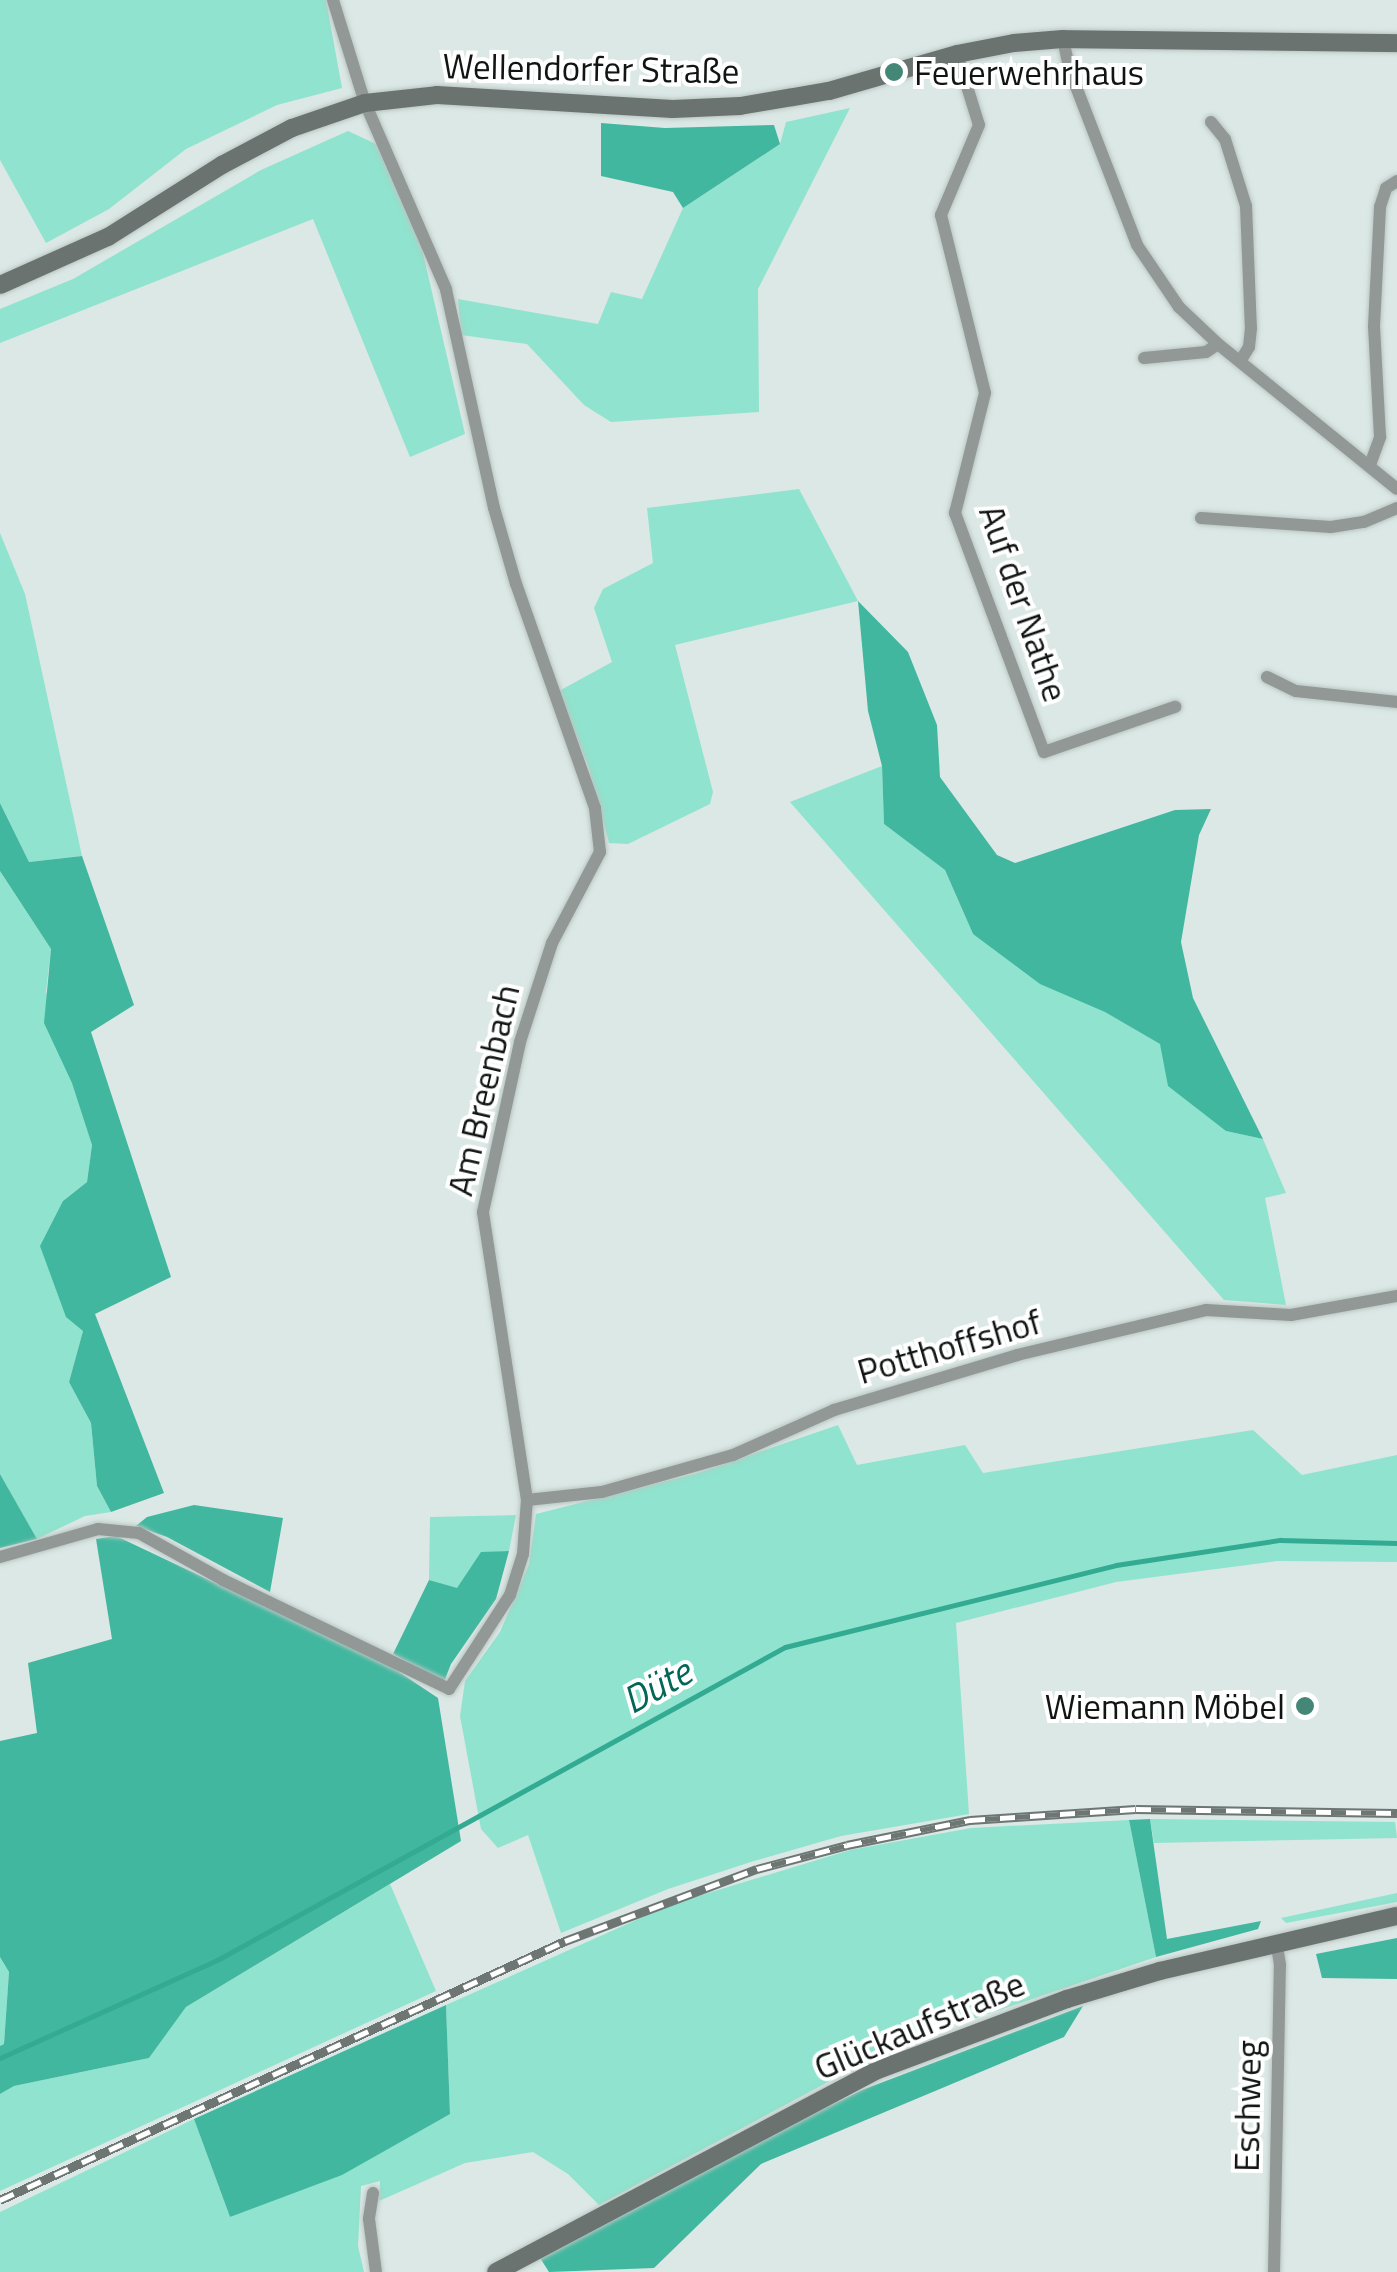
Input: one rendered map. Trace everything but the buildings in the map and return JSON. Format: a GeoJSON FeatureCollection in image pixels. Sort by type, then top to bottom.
{"type":"FeatureCollection","features":[{"type":"Feature","properties":{"kind":"street","name":"Am Breenbach"},"geometry":{"type":"LineString","coordinates":[[0,1556],[98,1528],[140,1534],[223,1580],[448,1688],[510,1595],[523,1554],[527,1500],[486,1254],[486,1188],[520,1042],[552,943],[600,852],[595,808],[516,584],[494,508],[446,289],[365,103],[333,0]]}},
{"type":"Feature","properties":{"kind":"street","name":"Wellendorfer Straße"},"geometry":{"type":"LineString","coordinates":[[0,285],[108,237],[222,165],[292,128],[365,103],[437,95],[673,108],[740,106],[828,91],[957,54],[1063,39],[1397,43]]}},
{"type":"Feature","properties":{"kind":"street"},"geometry":{"type":"LineString","coordinates":[[1063,39],[1070,72],[1137,245],[1179,307],[1218,344],[1397,489]]}},
{"type":"Feature","properties":{"kind":"street","name":"Auf der Nathe"},"geometry":{"type":"LineString","coordinates":[[957,54],[979,125],[941,216],[985,393],[955,514],[1044,752],[1175,707]]}},
{"type":"Feature","properties":{"kind":"street"},"geometry":{"type":"LineString","coordinates":[[1211,122],[1225,139],[1246,206],[1250,328],[1249,347],[1240,360]]}},
{"type":"Feature","properties":{"kind":"street"},"geometry":{"type":"LineString","coordinates":[[1370,465],[1380,437],[1374,326],[1380,206],[1386,188],[1397,181]]}},
{"type":"Feature","properties":{"kind":"street"},"geometry":{"type":"LineString","coordinates":[[1144,358],[1206,352],[1218,344]]}},
{"type":"Feature","properties":{"kind":"street"},"geometry":{"type":"LineString","coordinates":[[1201,518],[1331,527],[1364,522],[1397,508]]}},
{"type":"Feature","properties":{"kind":"street"},"geometry":{"type":"LineString","coordinates":[[1267,677],[1296,690],[1397,702]]}},
{"type":"Feature","properties":{"kind":"street","name":"Potthoffshof"},"geometry":{"type":"LineString","coordinates":[[527,1500],[583,1495],[733,1455],[834,1410],[1017,1355],[1206,1310],[1291,1314],[1397,1296]]}},
{"type":"Feature","properties":{"kind":"street","name":"Glückaufstraße"},"geometry":{"type":"LineString","coordinates":[[496,2272],[878,2070],[1067,1998],[1276,1940],[1397,1916]]}},
{"type":"Feature","properties":{"kind":"street","name":"Eschweg"},"geometry":{"type":"LineString","coordinates":[[1274,2272],[1280,1964],[1276,1940]]}},
{"type":"Feature","properties":{"kind":"street"},"geometry":{"type":"LineString","coordinates":[[373,2193],[369,2219],[376,2272]]}},
{"type":"Feature","properties":{"kind":"green space"},"geometry":{"type":"Polygon","coordinates":[[[0,0],[326,0],[342,88],[277,105],[186,149],[109,209],[46,243],[0,160],[0,0]]]}},
{"type":"Feature","properties":{"kind":"green space"},"geometry":{"type":"Polygon","coordinates":[[[850,108],[758,289],[759,412],[611,422],[584,405],[527,344],[461,335],[458,299],[598,324],[611,292],[642,299],[683,208],[780,144],[786,122],[850,108]]]}},
{"type":"Feature","properties":{"kind":"green space"},"geometry":{"type":"Polygon","coordinates":[[[601,123],[665,128],[774,125],[780,144],[683,208],[673,192],[601,176],[601,123]]]}},
{"type":"Feature","properties":{"kind":"green space"},"geometry":{"type":"Polygon","coordinates":[[[348,131],[376,144],[407,208],[422,249],[465,434],[410,457],[313,219],[0,343],[0,309],[73,279],[261,170],[348,131]]]}},
{"type":"Feature","properties":{"kind":"green space"},"geometry":{"type":"Polygon","coordinates":[[[799,489],[858,601],[675,645],[713,792],[710,804],[628,844],[609,843],[588,766],[559,691],[612,662],[594,608],[603,589],[653,563],[647,508],[799,489]]]}},
{"type":"Feature","properties":{"kind":"green space"},"geometry":{"type":"Polygon","coordinates":[[[0,533],[25,594],[82,856],[29,862],[0,803],[0,533]]]}},
{"type":"Feature","properties":{"kind":"green space"},"geometry":{"type":"Polygon","coordinates":[[[858,601],[908,652],[937,725],[940,777],[997,855],[1015,863],[1175,810],[1211,809],[1199,835],[1181,942],[1193,998],[1263,1139],[1226,1131],[1168,1086],[1160,1044],[1105,1012],[1040,984],[973,934],[945,870],[884,824],[882,766],[868,711],[858,601]]]}},
{"type":"Feature","properties":{"kind":"green space"},"geometry":{"type":"Polygon","coordinates":[[[882,766],[884,824],[945,870],[973,934],[1160,1044],[1226,1131],[1263,1139],[1286,1193],[1265,1198],[1286,1305],[1224,1300],[790,802],[882,766]]]}},
{"type":"Feature","properties":{"kind":"green space"},"geometry":{"type":"Polygon","coordinates":[[[0,803],[29,862],[82,856],[134,1005],[91,1032],[171,1277],[95,1314],[164,1493],[111,1512],[97,1486],[91,1423],[69,1382],[83,1331],[66,1317],[40,1246],[63,1201],[87,1182],[92,1145],[72,1083],[44,1023],[51,949],[0,871],[0,803]]]}},
{"type":"Feature","properties":{"kind":"green space"},"geometry":{"type":"Polygon","coordinates":[[[0,871],[51,949],[46,992],[92,1145],[87,1182],[63,1201],[83,1331],[69,1382],[91,1423],[97,1486],[111,1512],[85,1516],[37,1539],[0,1474],[0,871]]]}},
{"type":"Feature","properties":{"kind":"green space"},"geometry":{"type":"Polygon","coordinates":[[[838,1425],[857,1465],[965,1445],[983,1473],[1253,1430],[1302,1475],[1397,1455],[1397,1562],[1277,1561],[1116,1582],[956,1623],[969,1814],[841,1836],[754,1861],[668,1889],[561,1933],[528,1835],[498,1848],[481,1829],[460,1716],[465,1681],[500,1632],[529,1564],[536,1514],[698,1473],[838,1425]]]}},
{"type":"Feature","properties":{"kind":"green space"},"geometry":{"type":"Polygon","coordinates":[[[0,1474],[37,1539],[0,1548],[0,1474]]]}},
{"type":"Feature","properties":{"kind":"green space"},"geometry":{"type":"Polygon","coordinates":[[[194,1505],[283,1518],[270,1592],[167,1537],[136,1526],[147,1517],[194,1505]]]}},
{"type":"Feature","properties":{"kind":"green space"},"geometry":{"type":"Polygon","coordinates":[[[516,1515],[509,1551],[481,1553],[457,1589],[429,1580],[430,1517],[516,1515]]]}},
{"type":"Feature","properties":{"kind":"green space"},"geometry":{"type":"Polygon","coordinates":[[[116,1536],[387,1664],[438,1698],[461,1841],[186,2007],[149,2058],[14,2086],[0,2094],[0,2046],[4,2044],[9,1972],[0,1957],[0,1741],[37,1733],[28,1663],[112,1639],[96,1539],[116,1536]]]}},
{"type":"Feature","properties":{"kind":"green space"},"geometry":{"type":"Polygon","coordinates":[[[509,1551],[496,1599],[451,1664],[444,1682],[393,1654],[429,1580],[457,1588],[481,1552],[509,1551]]]}},
{"type":"Feature","properties":{"kind":"green space"},"geometry":{"type":"Polygon","coordinates":[[[1150,1819],[1395,1822],[1397,1838],[1154,1843],[1150,1819]]]}},
{"type":"Feature","properties":{"kind":"green space"},"geometry":{"type":"Polygon","coordinates":[[[1150,1819],[1167,1939],[1261,1921],[1258,1929],[1156,1957],[1129,1820],[1150,1819]]]}},
{"type":"Feature","properties":{"kind":"green space"},"geometry":{"type":"Polygon","coordinates":[[[1129,1820],[1156,1957],[899,2044],[599,2205],[568,2174],[533,2152],[465,2163],[379,2201],[380,2181],[361,2186],[358,2246],[364,2272],[0,2272],[0,2212],[194,2119],[230,2217],[450,2114],[446,2005],[672,1904],[850,1850],[971,1828],[1129,1820]]]}},
{"type":"Feature","properties":{"kind":"green space"},"geometry":{"type":"Polygon","coordinates":[[[390,1884],[436,1991],[0,2191],[0,2094],[14,2086],[149,2058],[186,2007],[390,1884]]]}},
{"type":"Feature","properties":{"kind":"green space"},"geometry":{"type":"Polygon","coordinates":[[[1397,1893],[1397,1902],[1286,1923],[1281,1918],[1397,1893]]]}},
{"type":"Feature","properties":{"kind":"green space"},"geometry":{"type":"Polygon","coordinates":[[[1397,1938],[1397,1979],[1322,1978],[1316,1954],[1397,1938]]]}},
{"type":"Feature","properties":{"kind":"green space"},"geometry":{"type":"Polygon","coordinates":[[[0,1957],[9,1972],[4,2044],[0,2046],[0,1957]]]}},
{"type":"Feature","properties":{"kind":"green space"},"geometry":{"type":"Polygon","coordinates":[[[446,2005],[450,2114],[342,2175],[230,2217],[194,2119],[446,2005]]]}},
{"type":"Feature","properties":{"kind":"green space"},"geometry":{"type":"Polygon","coordinates":[[[1083,2006],[1064,2037],[761,2164],[654,2268],[549,2272],[535,2250],[862,2090],[1083,2006]]]}},
{"type":"Feature","properties":{"kind":"waterway","name":"Düte"},"geometry":{"type":"LineString","coordinates":[[0,2058],[219,1959],[785,1647],[1116,1565],[1280,1540],[1397,1543]]}},
{"type":"Feature","properties":{"kind":"railway"},"geometry":{"type":"LineString","coordinates":[[0,2200],[565,1941],[757,1869],[847,1845],[970,1820],[1136,1809],[1397,1813]]}},
{"type":"Feature","properties":{"kind":"place","name":"Feuerwehrhaus"},"geometry":{"type":"Point","coordinates":[894,72]}},
{"type":"Feature","properties":{"kind":"place","name":"Wiemann Möbel"},"geometry":{"type":"Point","coordinates":[1305,1706]}}]}
